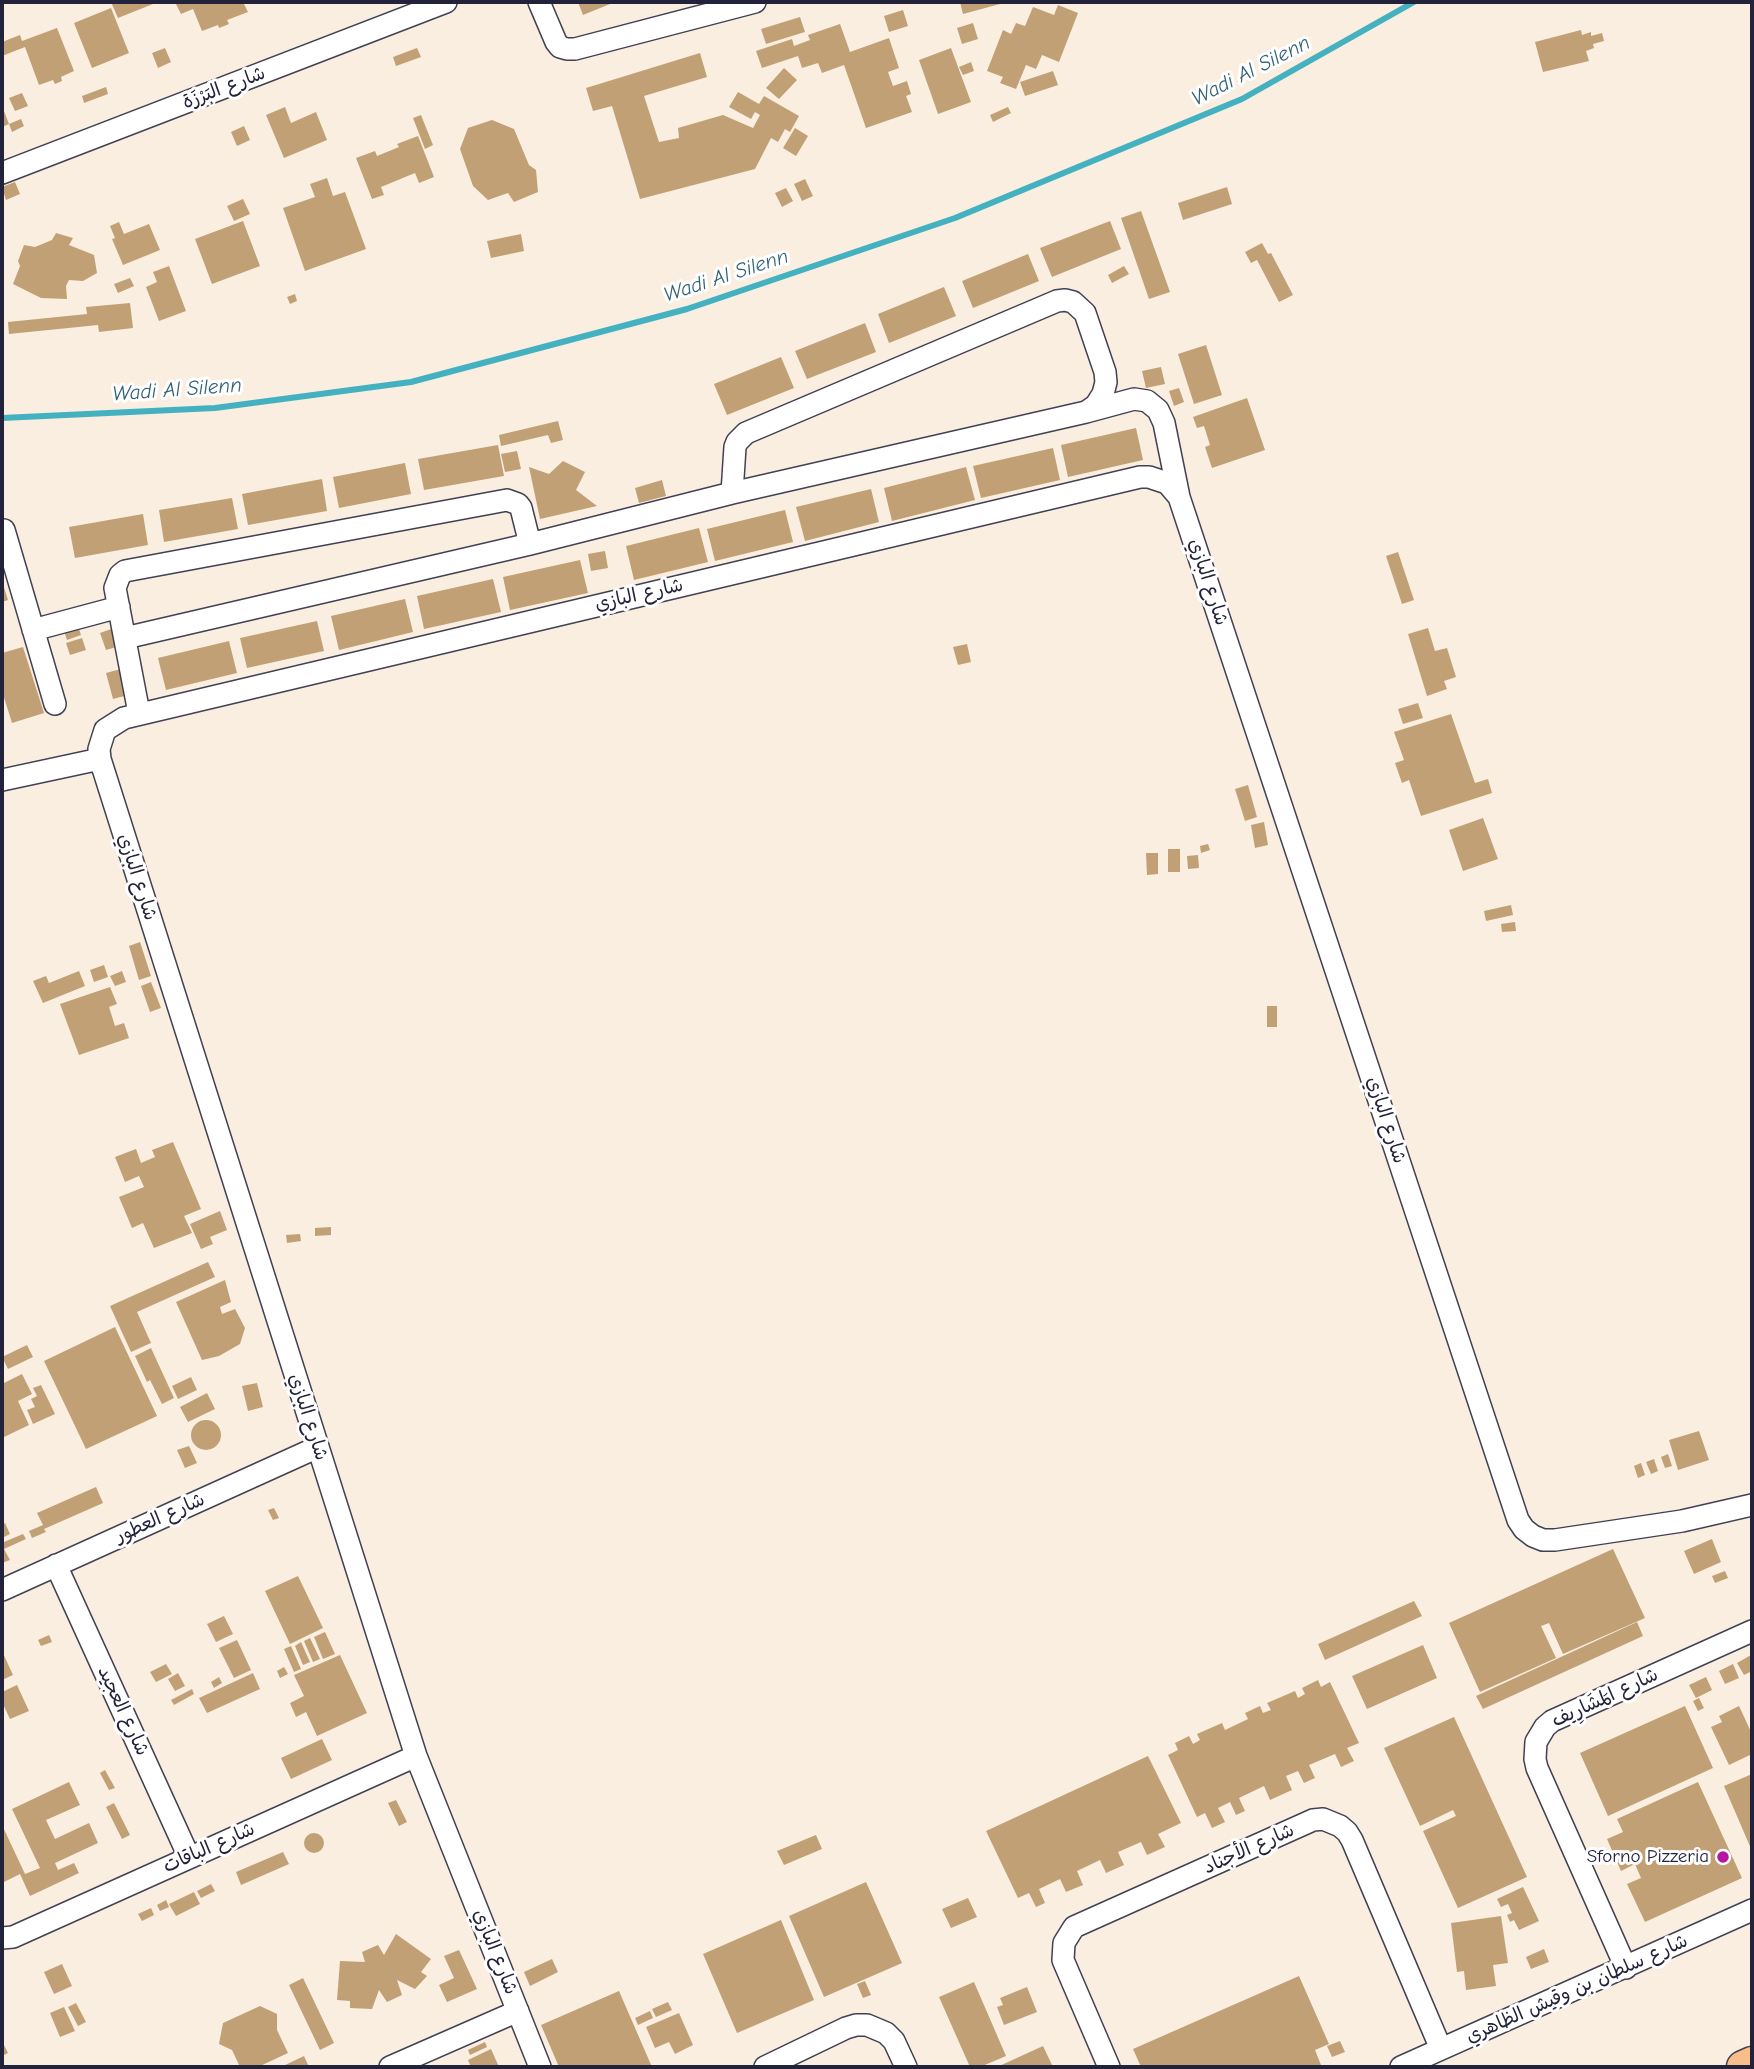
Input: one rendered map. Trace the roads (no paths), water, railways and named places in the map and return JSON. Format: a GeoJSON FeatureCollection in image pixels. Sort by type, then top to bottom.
{"type":"FeatureCollection","features":[{"type":"Feature","properties":{"kind":"highway"},"geometry":{"type":"LineString","coordinates":[[1743,2067],[1752,2063]]}},
{"type":"Feature","properties":{"kind":"street","name":"شارع البَرْزَة"},"geometry":{"type":"LineString","coordinates":[[2,173],[446,2]]}},
{"type":"Feature","properties":{"kind":"street"},"geometry":{"type":"LineString","coordinates":[[539,2],[556,42],[567,49],[755,2]]}},
{"type":"Feature","properties":{"kind":"street"},"geometry":{"type":"LineString","coordinates":[[732,493],[735,447],[746,433],[1057,301],[1073,302],[1085,313],[1105,372],[1103,394],[1096,405],[1086,412]]}},
{"type":"Feature","properties":{"kind":"street"},"geometry":{"type":"LineString","coordinates":[[125,638],[1134,399],[1147,401],[1158,410],[1164,423],[1179,496]]}},
{"type":"Feature","properties":{"kind":"street","name":"شارع البازي"},"geometry":{"type":"LineString","coordinates":[[540,2067],[416,1756],[100,758],[99,748],[105,730],[124,718],[1140,477],[1150,477],[1167,483],[1179,496],[1518,1520],[1533,1536],[1543,1540],[1555,1540],[1682,1521],[1752,1505]]}},
{"type":"Feature","properties":{"kind":"street"},"geometry":{"type":"LineString","coordinates":[[139,713],[115,589],[120,575],[131,569],[507,500],[522,508],[530,544]]}},
{"type":"Feature","properties":{"kind":"street"},"geometry":{"type":"LineString","coordinates":[[4,530],[55,704]]}},
{"type":"Feature","properties":{"kind":"street"},"geometry":{"type":"LineString","coordinates":[[33,630],[119,607]]}},
{"type":"Feature","properties":{"kind":"street"},"geometry":{"type":"LineString","coordinates":[[2,780],[100,758]]}},
{"type":"Feature","properties":{"kind":"street","name":"شارع العطور"},"geometry":{"type":"LineString","coordinates":[[2,1590],[318,1447]]}},
{"type":"Feature","properties":{"kind":"street","name":"شارع العجيد"},"geometry":{"type":"LineString","coordinates":[[56,1565],[190,1857]]}},
{"type":"Feature","properties":{"kind":"street","name":"شارع المَشَارِيف"},"geometry":{"type":"LineString","coordinates":[[1626,1968],[1537,1768],[1534,1751],[1536,1742],[1552,1721],[1752,1631]]}},
{"type":"Feature","properties":{"kind":"street","name":"شارع الباقات"},"geometry":{"type":"LineString","coordinates":[[2,1938],[13,1937],[416,1756]]}},
{"type":"Feature","properties":{"kind":"street","name":"شارع الأجناد"},"geometry":{"type":"LineString","coordinates":[[1109,2067],[1062,1960],[1064,1942],[1074,1927],[1313,1820],[1323,1819],[1340,1826],[1352,1840],[1441,2049]]}},
{"type":"Feature","properties":{"kind":"street","name":"شارع سلطان بن وقيش الظاهري"},"geometry":{"type":"LineString","coordinates":[[1401,2067],[1752,1909]]}},
{"type":"Feature","properties":{"kind":"street"},"geometry":{"type":"LineString","coordinates":[[390,2067],[518,2011]]}},
{"type":"Feature","properties":{"kind":"street"},"geometry":{"type":"LineString","coordinates":[[765,2067],[856,2025],[867,2025],[886,2033],[894,2041],[906,2067]]}},
{"type":"Feature","properties":{"kind":"waterway","name":"Wadi Al Silenn"},"geometry":{"type":"LineString","coordinates":[[2,418],[215,408],[411,382],[687,309],[955,218],[1242,99],[1414,2]]}},
{"type":"Feature","properties":{"kind":"place","name":"Sforno Pizzeria"},"geometry":{"type":"Point","coordinates":[1723,1857]}}]}
